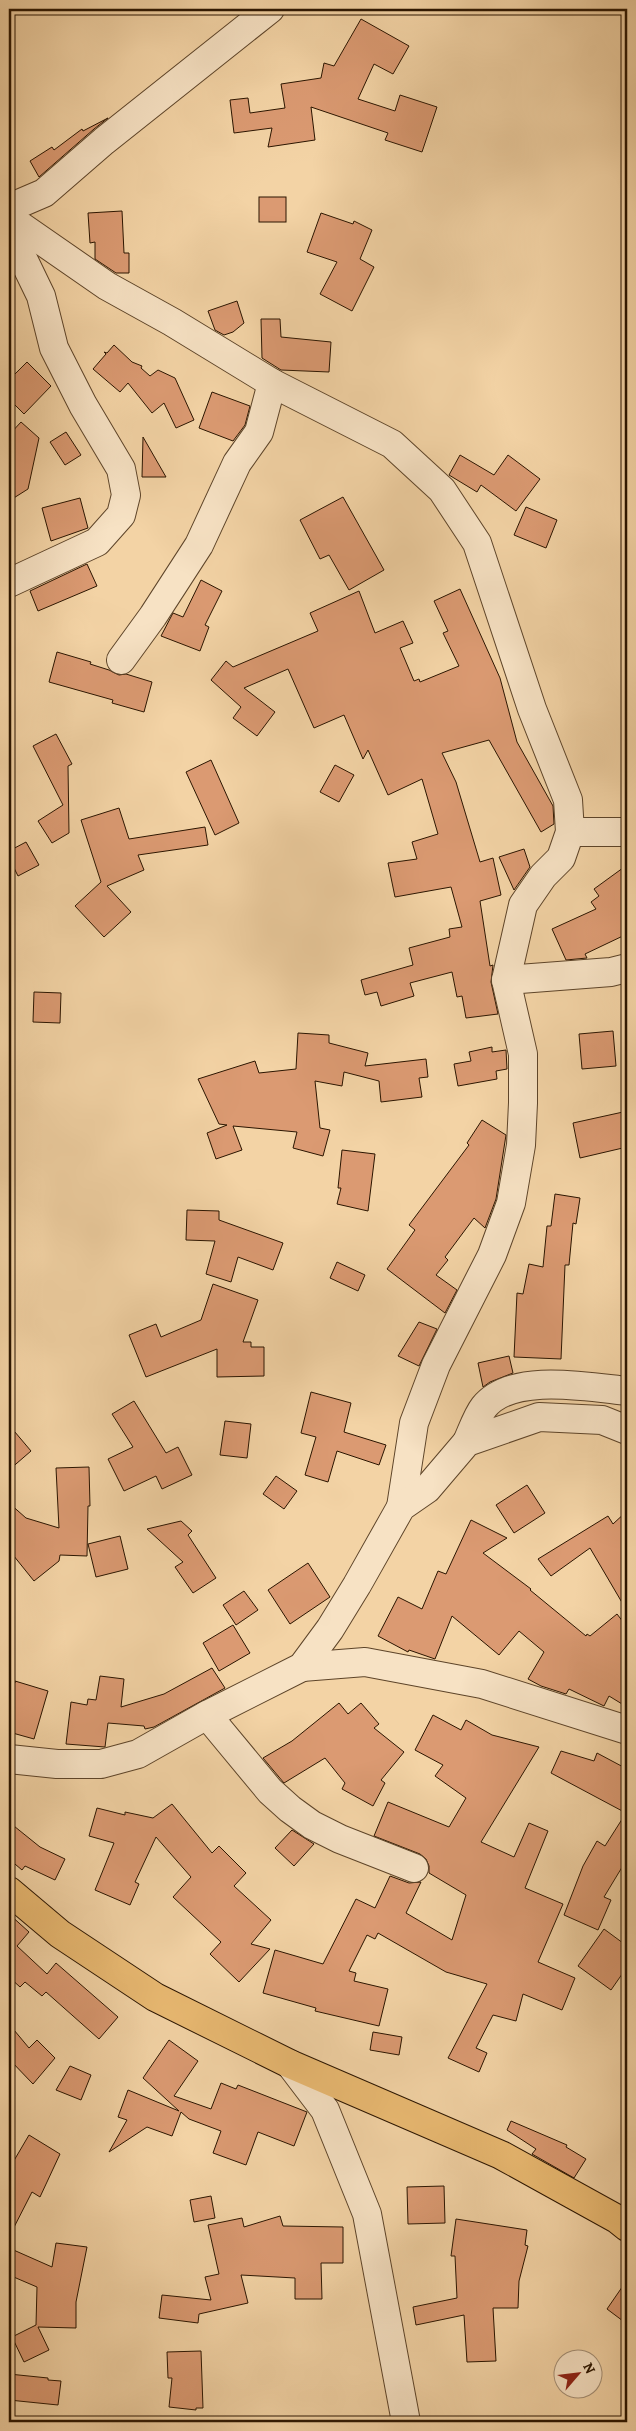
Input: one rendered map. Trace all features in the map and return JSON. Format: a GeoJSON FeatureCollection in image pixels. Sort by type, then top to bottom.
{"type":"FeatureCollection","features":[{"type":"Feature","properties":{"kind":"main road"},"geometry":{"type":"LineString","coordinates":[[9,1891],[60,1934],[155,1997],[290,2064],[501,2155],[617,2219],[627,2227]]}},
{"type":"Feature","properties":{"kind":"street"},"geometry":{"type":"LineString","coordinates":[[9,208],[44,193],[104,141],[270,9]]}},
{"type":"Feature","properties":{"kind":"street"},"geometry":{"type":"LineString","coordinates":[[9,218],[107,286],[172,322],[272,383],[392,444],[442,490],[472,535],[495,594],[532,710],[568,800],[570,832],[561,858],[543,876],[524,905],[506,980],[523,1064],[524,1103],[511,1203],[492,1255],[436,1365],[414,1422],[401,1507],[334,1622],[302,1667]]}},
{"type":"Feature","properties":{"kind":"street"},"geometry":{"type":"LineString","coordinates":[[9,230],[42,296],[54,348],[83,405],[121,468],[126,495],[121,515],[97,542],[9,583]]}},
{"type":"Feature","properties":{"kind":"street"},"geometry":{"type":"LineString","coordinates":[[121,660],[153,616],[199,545],[238,463],[259,432],[272,383]]}},
{"type":"Feature","properties":{"kind":"street"},"geometry":{"type":"LineString","coordinates":[[570,832],[627,832]]}},
{"type":"Feature","properties":{"kind":"street"},"geometry":{"type":"LineString","coordinates":[[506,980],[611,972],[627,968]]}},
{"type":"Feature","properties":{"kind":"street"},"geometry":{"type":"LineString","coordinates":[[401,1507],[427,1489],[467,1442],[484,1406],[506,1392],[541,1383],[627,1391]]}},
{"type":"Feature","properties":{"kind":"street"},"geometry":{"type":"LineString","coordinates":[[467,1442],[540,1418],[602,1420],[627,1430]]}},
{"type":"Feature","properties":{"kind":"street"},"geometry":{"type":"LineString","coordinates":[[9,1759],[57,1764],[101,1764],[138,1754],[207,1715],[302,1667],[365,1662],[482,1684],[627,1730]]}},
{"type":"Feature","properties":{"kind":"street"},"geometry":{"type":"LineString","coordinates":[[207,1715],[270,1791],[290,1809],[312,1825],[340,1839],[414,1868]]}},
{"type":"Feature","properties":{"kind":"street"},"geometry":{"type":"LineString","coordinates":[[290,2064],[325,2110],[367,2214],[406,2422]]}},
{"type":"Feature","properties":{"kind":"building"},"geometry":{"type":"Polygon","coordinates":[[[361,19],[409,46],[393,74],[374,64],[358,99],[395,111],[400,95],[437,107],[422,152],[385,140],[388,133],[311,107],[315,140],[268,147],[272,128],[234,133],[230,100],[248,98],[250,113],[285,108],[281,84],[321,78],[324,63],[334,66],[361,19]]]}},
{"type":"Feature","properties":{"kind":"building"},"geometry":{"type":"Polygon","coordinates":[[[108,118],[39,177],[30,161],[52,147],[54,150],[82,129],[83,131],[108,118]]]}},
{"type":"Feature","properties":{"kind":"building"},"geometry":{"type":"Polygon","coordinates":[[[259,197],[286,197],[286,222],[259,222],[259,197]]]}},
{"type":"Feature","properties":{"kind":"building"},"geometry":{"type":"Polygon","coordinates":[[[122,211],[124,253],[129,253],[129,273],[116,273],[95,259],[95,242],[90,243],[88,213],[122,211]]]}},
{"type":"Feature","properties":{"kind":"building"},"geometry":{"type":"Polygon","coordinates":[[[321,213],[353,224],[354,221],[372,230],[360,259],[374,267],[352,311],[320,294],[337,262],[307,252],[321,213]]]}},
{"type":"Feature","properties":{"kind":"building"},"geometry":{"type":"Polygon","coordinates":[[[237,301],[244,323],[233,332],[224,335],[215,330],[208,311],[237,301]]]}},
{"type":"Feature","properties":{"kind":"building"},"geometry":{"type":"Polygon","coordinates":[[[261,319],[280,319],[281,337],[331,342],[329,372],[281,370],[262,358],[261,319]]]}},
{"type":"Feature","properties":{"kind":"building"},"geometry":{"type":"Polygon","coordinates":[[[114,345],[132,362],[142,366],[141,368],[150,376],[158,370],[175,378],[194,420],[176,428],[164,403],[152,413],[128,383],[120,392],[93,369],[106,354],[104,352],[107,353],[114,345]]]}},
{"type":"Feature","properties":{"kind":"building"},"geometry":{"type":"Polygon","coordinates":[[[27,362],[51,386],[24,414],[9,399],[9,380],[27,362]]]}},
{"type":"Feature","properties":{"kind":"building"},"geometry":{"type":"Polygon","coordinates":[[[212,392],[250,406],[245,425],[233,441],[199,428],[212,392]]]}},
{"type":"Feature","properties":{"kind":"building"},"geometry":{"type":"Polygon","coordinates":[[[21,422],[39,438],[28,489],[9,501],[9,477],[14,454],[9,449],[9,435],[21,422]]]}},
{"type":"Feature","properties":{"kind":"building"},"geometry":{"type":"Polygon","coordinates":[[[66,432],[81,455],[65,465],[50,442],[66,432]]]}},
{"type":"Feature","properties":{"kind":"building"},"geometry":{"type":"Polygon","coordinates":[[[143,437],[166,477],[142,477],[143,437]]]}},
{"type":"Feature","properties":{"kind":"building"},"geometry":{"type":"Polygon","coordinates":[[[460,455],[494,475],[508,455],[540,479],[516,511],[481,485],[477,492],[449,475],[460,455]]]}},
{"type":"Feature","properties":{"kind":"building"},"geometry":{"type":"Polygon","coordinates":[[[343,497],[384,570],[349,590],[329,555],[320,559],[300,520],[343,497]]]}},
{"type":"Feature","properties":{"kind":"building"},"geometry":{"type":"Polygon","coordinates":[[[80,498],[88,528],[51,541],[42,508],[80,498]]]}},
{"type":"Feature","properties":{"kind":"building"},"geometry":{"type":"Polygon","coordinates":[[[526,507],[557,520],[546,548],[514,535],[526,507]]]}},
{"type":"Feature","properties":{"kind":"building"},"geometry":{"type":"Polygon","coordinates":[[[87,564],[97,586],[38,611],[30,591],[87,564]]]}},
{"type":"Feature","properties":{"kind":"building"},"geometry":{"type":"Polygon","coordinates":[[[201,580],[222,591],[205,625],[209,627],[200,651],[161,636],[173,613],[183,617],[201,580]]]}},
{"type":"Feature","properties":{"kind":"building"},"geometry":{"type":"Polygon","coordinates":[[[460,589],[500,678],[517,742],[553,806],[554,824],[541,832],[489,740],[442,753],[456,782],[480,862],[493,858],[501,895],[480,901],[490,966],[493,965],[491,982],[498,1014],[466,1018],[462,996],[457,997],[452,972],[410,983],[414,996],[381,1006],[377,992],[365,995],[361,980],[413,965],[409,948],[450,937],[449,929],[462,927],[451,887],[395,897],[388,863],[417,859],[412,842],[438,834],[422,779],[388,795],[368,750],[363,759],[344,715],[314,728],[288,669],[244,688],[275,712],[257,736],[233,718],[241,707],[211,680],[226,661],[233,667],[318,631],[310,613],[359,591],[375,633],[403,621],[413,643],[400,648],[414,681],[419,679],[420,682],[459,666],[443,633],[448,631],[434,601],[460,589]]]}},
{"type":"Feature","properties":{"kind":"building"},"geometry":{"type":"Polygon","coordinates":[[[57,652],[91,662],[90,664],[119,675],[126,674],[152,682],[144,712],[112,703],[113,700],[49,682],[57,652]]]}},
{"type":"Feature","properties":{"kind":"building"},"geometry":{"type":"Polygon","coordinates":[[[56,734],[72,764],[68,766],[69,833],[52,843],[38,821],[63,805],[33,746],[56,734]]]}},
{"type":"Feature","properties":{"kind":"building"},"geometry":{"type":"Polygon","coordinates":[[[211,760],[239,823],[215,835],[186,772],[211,760]]]}},
{"type":"Feature","properties":{"kind":"building"},"geometry":{"type":"Polygon","coordinates":[[[335,765],[354,775],[339,802],[320,792],[335,765]]]}},
{"type":"Feature","properties":{"kind":"building"},"geometry":{"type":"Polygon","coordinates":[[[119,808],[129,839],[205,827],[208,845],[138,855],[144,870],[107,886],[131,912],[104,937],[75,906],[101,882],[81,820],[119,808]]]}},
{"type":"Feature","properties":{"kind":"building"},"geometry":{"type":"Polygon","coordinates":[[[26,842],[39,865],[18,876],[9,858],[9,851],[26,842]]]}},
{"type":"Feature","properties":{"kind":"building"},"geometry":{"type":"Polygon","coordinates":[[[524,849],[530,867],[514,890],[499,857],[524,849]]]}},
{"type":"Feature","properties":{"kind":"building"},"geometry":{"type":"Polygon","coordinates":[[[627,865],[627,934],[585,954],[587,958],[566,960],[552,929],[596,909],[591,902],[599,896],[594,889],[627,865]]]}},
{"type":"Feature","properties":{"kind":"building"},"geometry":{"type":"Polygon","coordinates":[[[34,992],[61,993],[60,1023],[33,1022],[34,992]]]}},
{"type":"Feature","properties":{"kind":"building"},"geometry":{"type":"Polygon","coordinates":[[[613,1031],[616,1066],[582,1069],[579,1034],[613,1031]]]}},
{"type":"Feature","properties":{"kind":"building"},"geometry":{"type":"Polygon","coordinates":[[[298,1033],[329,1035],[329,1043],[368,1053],[365,1066],[426,1059],[428,1077],[419,1078],[422,1097],[381,1102],[379,1081],[344,1072],[342,1086],[315,1081],[320,1128],[330,1130],[323,1156],[293,1148],[297,1132],[233,1126],[242,1150],[216,1159],[207,1133],[227,1125],[219,1124],[198,1079],[255,1061],[259,1073],[296,1069],[298,1033]]]}},
{"type":"Feature","properties":{"kind":"building"},"geometry":{"type":"Polygon","coordinates":[[[492,1047],[492,1052],[506,1050],[507,1069],[496,1071],[497,1079],[458,1086],[454,1064],[471,1061],[469,1052],[492,1047]]]}},
{"type":"Feature","properties":{"kind":"building"},"geometry":{"type":"Polygon","coordinates":[[[623,1112],[627,1132],[627,1147],[580,1158],[573,1123],[623,1112]]]}},
{"type":"Feature","properties":{"kind":"building"},"geometry":{"type":"Polygon","coordinates":[[[482,1120],[506,1135],[496,1199],[485,1228],[474,1218],[445,1257],[448,1260],[436,1275],[457,1290],[445,1313],[387,1269],[415,1230],[409,1225],[469,1145],[467,1143],[482,1120]]]}},
{"type":"Feature","properties":{"kind":"building"},"geometry":{"type":"Polygon","coordinates":[[[342,1150],[375,1154],[368,1211],[337,1204],[341,1188],[338,1188],[342,1150]]]}},
{"type":"Feature","properties":{"kind":"building"},"geometry":{"type":"Polygon","coordinates":[[[555,1194],[580,1198],[576,1224],[573,1223],[569,1265],[565,1265],[561,1359],[514,1357],[517,1293],[523,1294],[529,1264],[543,1267],[547,1226],[551,1226],[555,1194]]]}},
{"type":"Feature","properties":{"kind":"building"},"geometry":{"type":"Polygon","coordinates":[[[187,1210],[219,1211],[219,1220],[283,1243],[273,1270],[238,1257],[231,1282],[206,1274],[215,1241],[186,1240],[187,1210]]]}},
{"type":"Feature","properties":{"kind":"building"},"geometry":{"type":"Polygon","coordinates":[[[337,1262],[365,1275],[358,1291],[330,1278],[337,1262]]]}},
{"type":"Feature","properties":{"kind":"building"},"geometry":{"type":"Polygon","coordinates":[[[213,1284],[258,1300],[243,1342],[251,1342],[251,1347],[264,1347],[264,1376],[217,1377],[217,1349],[146,1377],[129,1335],[156,1324],[161,1337],[201,1320],[213,1284]]]}},
{"type":"Feature","properties":{"kind":"building"},"geometry":{"type":"Polygon","coordinates":[[[419,1322],[437,1329],[419,1366],[398,1356],[419,1322]]]}},
{"type":"Feature","properties":{"kind":"building"},"geometry":{"type":"Polygon","coordinates":[[[509,1356],[513,1373],[490,1382],[483,1387],[478,1363],[509,1356]]]}},
{"type":"Feature","properties":{"kind":"building"},"geometry":{"type":"Polygon","coordinates":[[[311,1392],[351,1403],[344,1432],[386,1445],[379,1465],[337,1451],[328,1482],[305,1475],[316,1437],[301,1433],[311,1392]]]}},
{"type":"Feature","properties":{"kind":"building"},"geometry":{"type":"Polygon","coordinates":[[[134,1401],[166,1453],[178,1447],[192,1475],[162,1489],[156,1476],[124,1491],[108,1459],[133,1447],[112,1414],[134,1401]]]}},
{"type":"Feature","properties":{"kind":"building"},"geometry":{"type":"Polygon","coordinates":[[[225,1421],[251,1424],[247,1458],[220,1455],[225,1421]]]}},
{"type":"Feature","properties":{"kind":"building"},"geometry":{"type":"Polygon","coordinates":[[[9,1425],[31,1451],[9,1470],[9,1425]]]}},
{"type":"Feature","properties":{"kind":"building"},"geometry":{"type":"Polygon","coordinates":[[[89,1467],[90,1506],[88,1506],[87,1556],[60,1555],[59,1561],[34,1581],[9,1550],[9,1503],[26,1518],[59,1528],[56,1468],[89,1467]]]}},
{"type":"Feature","properties":{"kind":"building"},"geometry":{"type":"Polygon","coordinates":[[[276,1476],[297,1491],[284,1509],[263,1494],[276,1476]]]}},
{"type":"Feature","properties":{"kind":"building"},"geometry":{"type":"Polygon","coordinates":[[[527,1485],[545,1513],[514,1533],[496,1505],[527,1485]]]}},
{"type":"Feature","properties":{"kind":"building"},"geometry":{"type":"Polygon","coordinates":[[[627,1511],[627,1611],[590,1548],[551,1576],[538,1559],[608,1516],[613,1524],[627,1511]]]}},
{"type":"Feature","properties":{"kind":"building"},"geometry":{"type":"Polygon","coordinates":[[[471,1520],[507,1538],[483,1553],[531,1589],[586,1636],[587,1634],[590,1636],[617,1614],[627,1627],[627,1707],[609,1696],[604,1706],[569,1689],[566,1694],[541,1686],[528,1679],[544,1652],[519,1631],[499,1655],[452,1616],[435,1659],[409,1650],[408,1652],[378,1636],[398,1597],[422,1609],[438,1571],[446,1574],[471,1520]]]}},
{"type":"Feature","properties":{"kind":"building"},"geometry":{"type":"Polygon","coordinates":[[[181,1521],[192,1531],[188,1535],[216,1578],[193,1593],[175,1567],[183,1562],[147,1529],[181,1521]]]}},
{"type":"Feature","properties":{"kind":"building"},"geometry":{"type":"Polygon","coordinates":[[[120,1536],[128,1569],[96,1577],[88,1544],[120,1536]]]}},
{"type":"Feature","properties":{"kind":"building"},"geometry":{"type":"Polygon","coordinates":[[[308,1563],[330,1597],[290,1624],[268,1590],[308,1563]]]}},
{"type":"Feature","properties":{"kind":"building"},"geometry":{"type":"Polygon","coordinates":[[[244,1591],[258,1610],[236,1625],[223,1605],[244,1591]]]}},
{"type":"Feature","properties":{"kind":"building"},"geometry":{"type":"Polygon","coordinates":[[[233,1625],[250,1653],[219,1671],[203,1643],[233,1625]]]}},
{"type":"Feature","properties":{"kind":"building"},"geometry":{"type":"Polygon","coordinates":[[[212,1668],[225,1688],[154,1727],[145,1729],[144,1726],[108,1723],[105,1747],[66,1744],[71,1702],[87,1705],[88,1699],[96,1700],[100,1676],[124,1679],[121,1707],[164,1694],[212,1668]]]}},
{"type":"Feature","properties":{"kind":"building"},"geometry":{"type":"Polygon","coordinates":[[[9,1681],[48,1691],[34,1739],[9,1732],[9,1681]]]}},
{"type":"Feature","properties":{"kind":"building"},"geometry":{"type":"Polygon","coordinates":[[[339,1703],[348,1714],[361,1703],[379,1724],[374,1728],[404,1752],[381,1780],[385,1783],[373,1806],[342,1789],[345,1783],[325,1758],[284,1783],[263,1758],[292,1741],[339,1703]]]}},
{"type":"Feature","properties":{"kind":"building"},"geometry":{"type":"Polygon","coordinates":[[[433,1715],[461,1730],[466,1720],[492,1735],[539,1747],[481,1842],[514,1857],[529,1823],[548,1831],[525,1888],[563,1904],[538,1962],[575,1978],[562,2010],[523,1994],[516,2021],[493,2015],[476,2048],[487,2053],[479,2072],[448,2058],[487,1984],[446,1972],[378,1933],[375,1939],[367,1935],[349,1971],[356,1973],[354,1981],[388,1989],[379,2026],[315,2011],[316,2008],[263,1993],[275,1950],[323,1964],[356,1899],[375,1908],[390,1876],[409,1883],[421,1882],[406,1913],[452,1940],[466,1895],[429,1873],[426,1859],[420,1854],[374,1836],[388,1802],[449,1827],[466,1798],[435,1776],[443,1765],[415,1750],[433,1715]]]}},
{"type":"Feature","properties":{"kind":"building"},"geometry":{"type":"Polygon","coordinates":[[[561,1751],[594,1761],[597,1753],[627,1769],[627,1859],[604,1897],[611,1900],[598,1930],[564,1915],[583,1866],[597,1841],[605,1846],[626,1813],[551,1773],[561,1751]]]}},
{"type":"Feature","properties":{"kind":"building"},"geometry":{"type":"Polygon","coordinates":[[[172,1804],[212,1853],[219,1846],[246,1873],[234,1886],[271,1920],[251,1944],[270,1949],[239,1982],[210,1954],[221,1942],[173,1897],[191,1877],[156,1837],[135,1882],[139,1884],[130,1905],[95,1890],[114,1843],[89,1836],[97,1808],[125,1815],[125,1812],[153,1818],[172,1804]]]}},
{"type":"Feature","properties":{"kind":"building"},"geometry":{"type":"Polygon","coordinates":[[[9,1822],[40,1847],[65,1859],[55,1880],[25,1866],[22,1870],[9,1859],[9,1822]]]}},
{"type":"Feature","properties":{"kind":"building"},"geometry":{"type":"Polygon","coordinates":[[[292,1830],[314,1844],[294,1866],[275,1848],[292,1830]]]}},
{"type":"Feature","properties":{"kind":"building"},"geometry":{"type":"Polygon","coordinates":[[[9,1914],[29,1932],[17,1946],[47,1974],[56,1963],[118,2017],[99,2039],[46,1992],[42,1996],[25,1982],[20,1987],[9,1977],[9,1914]]]}},
{"type":"Feature","properties":{"kind":"building"},"geometry":{"type":"Polygon","coordinates":[[[604,1929],[627,1946],[627,1967],[611,1990],[578,1966],[604,1929]]]}},
{"type":"Feature","properties":{"kind":"building"},"geometry":{"type":"Polygon","coordinates":[[[9,2024],[29,2048],[37,2040],[55,2058],[33,2084],[9,2059],[9,2024]]]}},
{"type":"Feature","properties":{"kind":"building"},"geometry":{"type":"Polygon","coordinates":[[[373,2032],[402,2037],[399,2055],[370,2050],[373,2032]]]}},
{"type":"Feature","properties":{"kind":"building"},"geometry":{"type":"Polygon","coordinates":[[[169,2040],[198,2061],[174,2096],[211,2109],[221,2083],[236,2089],[238,2085],[307,2112],[294,2146],[258,2132],[246,2165],[213,2153],[221,2131],[189,2119],[181,2112],[172,2136],[147,2127],[109,2152],[127,2120],[118,2117],[128,2090],[179,2111],[143,2078],[169,2040]]]}},
{"type":"Feature","properties":{"kind":"building"},"geometry":{"type":"Polygon","coordinates":[[[70,2066],[91,2075],[81,2100],[56,2090],[70,2066]]]}},
{"type":"Feature","properties":{"kind":"building"},"geometry":{"type":"Polygon","coordinates":[[[511,2121],[567,2145],[566,2147],[586,2159],[574,2178],[532,2154],[536,2149],[507,2130],[511,2121]]]}},
{"type":"Feature","properties":{"kind":"building"},"geometry":{"type":"Polygon","coordinates":[[[29,2135],[60,2154],[40,2197],[32,2192],[9,2237],[9,2169],[29,2135]]]}},
{"type":"Feature","properties":{"kind":"building"},"geometry":{"type":"Polygon","coordinates":[[[444,2186],[445,2223],[408,2224],[407,2187],[444,2186]]]}},
{"type":"Feature","properties":{"kind":"building"},"geometry":{"type":"Polygon","coordinates":[[[211,2196],[215,2218],[194,2222],[190,2200],[211,2196]]]}},
{"type":"Feature","properties":{"kind":"building"},"geometry":{"type":"Polygon","coordinates":[[[280,2216],[283,2226],[343,2227],[343,2263],[321,2263],[322,2299],[295,2299],[295,2278],[241,2275],[248,2303],[199,2314],[198,2323],[159,2318],[162,2295],[211,2300],[205,2277],[219,2274],[208,2225],[242,2218],[244,2227],[280,2216]]]}},
{"type":"Feature","properties":{"kind":"building"},"geometry":{"type":"Polygon","coordinates":[[[456,2219],[527,2230],[525,2245],[528,2246],[519,2281],[518,2308],[493,2308],[496,2361],[467,2362],[464,2315],[416,2325],[413,2307],[457,2298],[455,2256],[451,2256],[456,2219]]]}},
{"type":"Feature","properties":{"kind":"building"},"geometry":{"type":"Polygon","coordinates":[[[56,2243],[87,2247],[76,2302],[76,2328],[38,2327],[49,2350],[24,2362],[12,2337],[36,2325],[37,2287],[9,2275],[9,2248],[52,2267],[56,2243]]]}},
{"type":"Feature","properties":{"kind":"building"},"geometry":{"type":"Polygon","coordinates":[[[627,2280],[627,2324],[607,2309],[627,2280]]]}},
{"type":"Feature","properties":{"kind":"building"},"geometry":{"type":"Polygon","coordinates":[[[201,2351],[203,2408],[196,2408],[196,2410],[169,2407],[172,2378],[168,2378],[167,2352],[201,2351]]]}},
{"type":"Feature","properties":{"kind":"building"},"geometry":{"type":"Polygon","coordinates":[[[9,2374],[61,2381],[58,2405],[9,2400],[9,2374]]]}}]}
